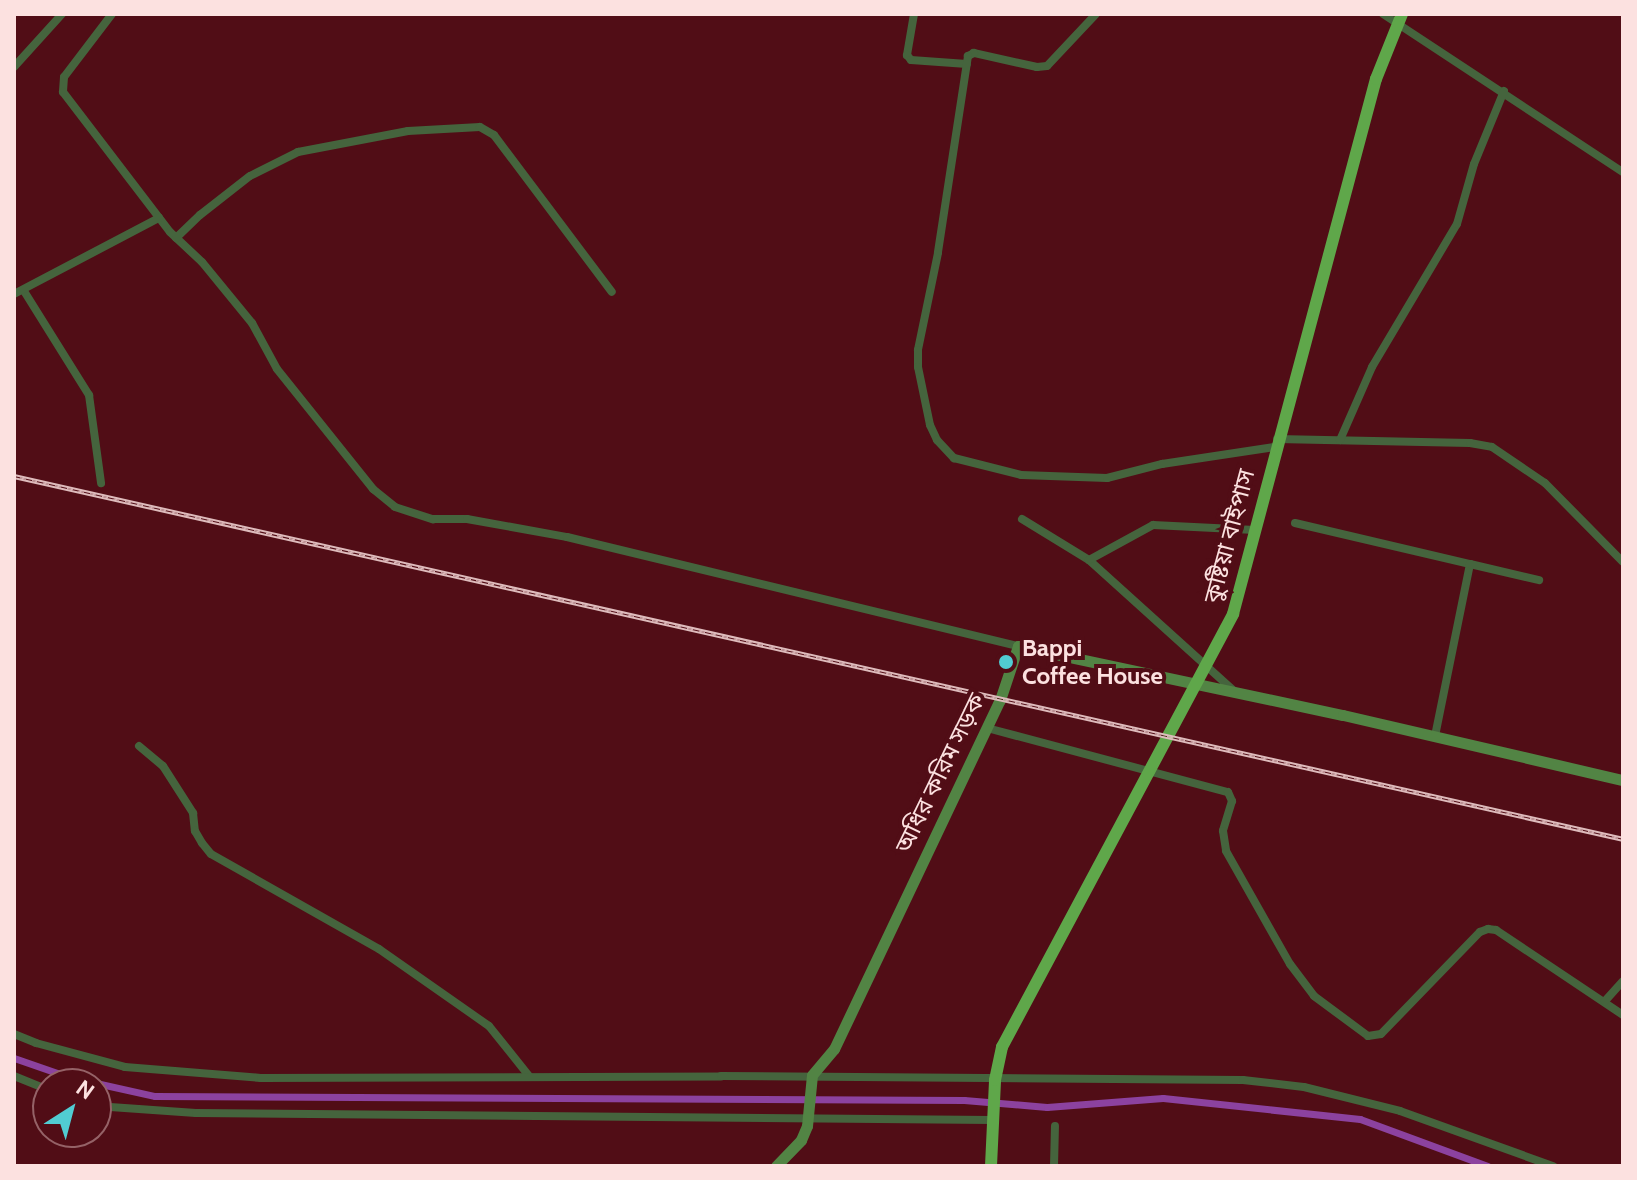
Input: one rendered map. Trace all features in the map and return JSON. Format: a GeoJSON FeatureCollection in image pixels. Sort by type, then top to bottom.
{"type":"FeatureCollection","features":[{"type":"Feature","properties":{"kind":"highway","name":"কুষ্টিয়া বাইপাস"},"geometry":{"type":"LineString","coordinates":[[991,1166],[995,1079],[1002,1047],[1221,639],[1242,585],[1276,443],[1376,79],[1400,19]]}},
{"type":"Feature","properties":{"kind":"main road"},"geometry":{"type":"LineString","coordinates":[[1018,646],[1623,780]]}},
{"type":"Feature","properties":{"kind":"main road","name":"অধির করিম সড়ক"},"geometry":{"type":"LineString","coordinates":[[810,1081],[834,1049],[1000,700],[1018,646]]}},
{"type":"Feature","properties":{"kind":"main road"},"geometry":{"type":"LineString","coordinates":[[776,1166],[801,1140],[810,1105],[810,1081]]}},
{"type":"Feature","properties":{"kind":"street"},"geometry":{"type":"LineString","coordinates":[[14,67],[62,14]]}},
{"type":"Feature","properties":{"kind":"street"},"geometry":{"type":"LineString","coordinates":[[112,14],[64,77],[63,92],[159,218],[252,323],[277,369],[373,489],[395,507],[433,519],[467,519],[567,537],[1018,646]]}},
{"type":"Feature","properties":{"kind":"street"},"geometry":{"type":"LineString","coordinates":[[914,14],[907,55],[911,60],[967,64]]}},
{"type":"Feature","properties":{"kind":"street"},"geometry":{"type":"LineString","coordinates":[[1096,14],[1071,45],[1047,66],[1037,67],[974,53],[967,64],[938,253],[918,350],[918,367],[930,425],[945,451],[966,464],[1021,475],[1107,478],[1162,464],[1276,443],[1340,440],[1470,443],[1492,447],[1545,483],[1623,562]]}},
{"type":"Feature","properties":{"kind":"street"},"geometry":{"type":"LineString","coordinates":[[1383,14],[1400,19],[1623,172]]}},
{"type":"Feature","properties":{"kind":"street"},"geometry":{"type":"LineString","coordinates":[[1340,440],[1372,367],[1457,224],[1474,164],[1504,91]]}},
{"type":"Feature","properties":{"kind":"street"},"geometry":{"type":"LineString","coordinates":[[176,238],[250,176],[298,152],[408,131],[480,127],[494,135],[612,292]]}},
{"type":"Feature","properties":{"kind":"street"},"geometry":{"type":"LineString","coordinates":[[14,294],[159,218]]}},
{"type":"Feature","properties":{"kind":"street"},"geometry":{"type":"LineString","coordinates":[[24,291],[89,395],[101,483]]}},
{"type":"Feature","properties":{"kind":"street"},"geometry":{"type":"LineString","coordinates":[[1022,519],[1089,560],[1235,693]]}},
{"type":"Feature","properties":{"kind":"street"},"geometry":{"type":"LineString","coordinates":[[1295,523],[1539,580]]}},
{"type":"Feature","properties":{"kind":"street"},"geometry":{"type":"LineString","coordinates":[[1089,560],[1153,525],[1255,530]]}},
{"type":"Feature","properties":{"kind":"street"},"geometry":{"type":"LineString","coordinates":[[1435,736],[1470,564]]}},
{"type":"Feature","properties":{"kind":"street"},"geometry":{"type":"LineString","coordinates":[[987,728],[1228,792],[1232,801],[1223,831],[1226,851],[1283,952],[1314,996],[1368,1036],[1381,1034],[1484,930],[1496,930],[1623,1015]]}},
{"type":"Feature","properties":{"kind":"street"},"geometry":{"type":"LineString","coordinates":[[139,746],[163,766],[193,813],[195,831],[211,854],[391,957],[489,1026],[529,1076]]}},
{"type":"Feature","properties":{"kind":"street"},"geometry":{"type":"LineString","coordinates":[[1605,1001],[1623,981]]}},
{"type":"Feature","properties":{"kind":"street"},"geometry":{"type":"LineString","coordinates":[[14,1034],[125,1067],[261,1078],[529,1076],[810,1081],[1243,1080],[1304,1087],[1400,1111],[1553,1166]]}},
{"type":"Feature","properties":{"kind":"street"},"geometry":{"type":"LineString","coordinates":[[112,1107],[196,1113],[992,1118]]}},
{"type":"Feature","properties":{"kind":"street"},"geometry":{"type":"LineString","coordinates":[[1054,1166],[1055,1126]]}},
{"type":"Feature","properties":{"kind":"waterway"},"geometry":{"type":"LineString","coordinates":[[14,1058],[69,1077],[155,1096],[964,1100],[1047,1107],[1163,1098],[1360,1119],[1488,1166]]}},
{"type":"Feature","properties":{"kind":"railway"},"geometry":{"type":"LineString","coordinates":[[14,476],[1623,839]]}},
{"type":"Feature","properties":{"kind":"place","name":"Bappi Coffee House"},"geometry":{"type":"Point","coordinates":[1006,662]}}]}
